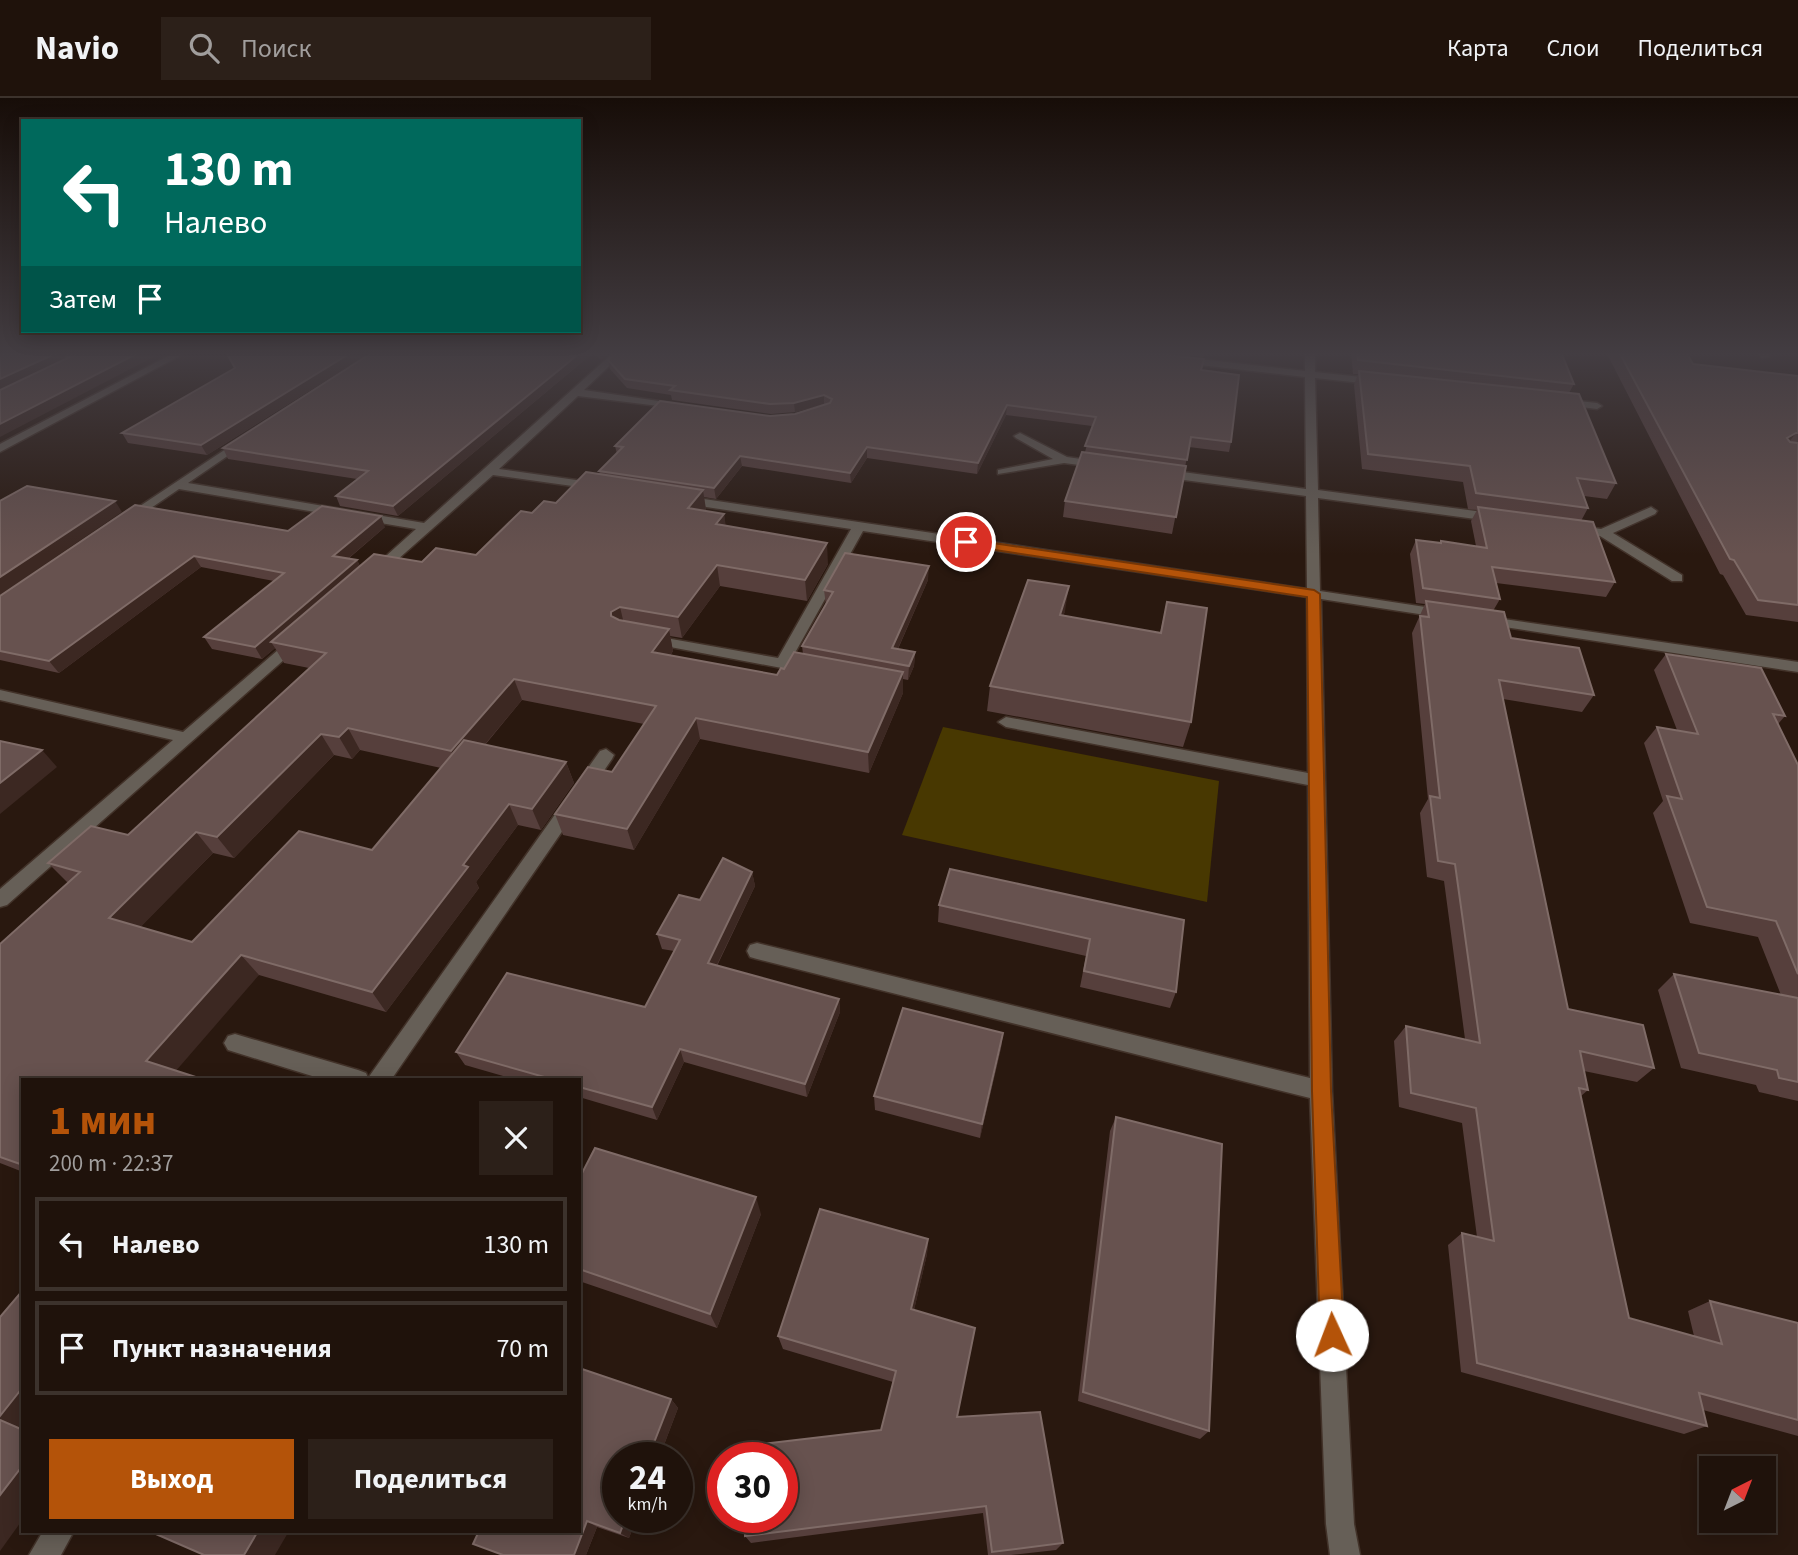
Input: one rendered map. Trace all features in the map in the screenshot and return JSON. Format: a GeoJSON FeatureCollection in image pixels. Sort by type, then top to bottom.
{"type":"FeatureCollection","features":[{"type":"Feature","properties":{"kind":"street"},"geometry":{"type":"LineString","coordinates":[[0,449],[54,420]]}},
{"type":"Feature","properties":{"kind":"street"},"geometry":{"type":"LineString","coordinates":[[364,582],[545,420]]}},
{"type":"Feature","properties":{"kind":"street"},"geometry":{"type":"LineString","coordinates":[[1311,420],[1321,1091],[1340,1524],[1345,1555]]}},
{"type":"Feature","properties":{"kind":"street"},"geometry":{"type":"LineString","coordinates":[[111,530],[254,433]]}},
{"type":"Feature","properties":{"kind":"street"},"geometry":{"type":"LineString","coordinates":[[1020,436],[1064,460]]}},
{"type":"Feature","properties":{"kind":"street"},"geometry":{"type":"LineString","coordinates":[[1002,472],[1064,460],[1119,467]]}},
{"type":"Feature","properties":{"kind":"street"},"geometry":{"type":"LineString","coordinates":[[490,471],[613,490]]}},
{"type":"Feature","properties":{"kind":"street"},"geometry":{"type":"LineString","coordinates":[[1147,471],[1506,520]]}},
{"type":"Feature","properties":{"kind":"street"},"geometry":{"type":"LineString","coordinates":[[177,485],[427,527]]}},
{"type":"Feature","properties":{"kind":"street"},"geometry":{"type":"LineString","coordinates":[[668,498],[1314,594],[1796,671]]}},
{"type":"Feature","properties":{"kind":"street"},"geometry":{"type":"LineString","coordinates":[[1603,533],[1651,511]]}},
{"type":"Feature","properties":{"kind":"street"},"geometry":{"type":"LineString","coordinates":[[782,663],[859,526]]}},
{"type":"Feature","properties":{"kind":"street"},"geometry":{"type":"LineString","coordinates":[[1562,527],[1603,533],[1676,578]]}},
{"type":"Feature","properties":{"kind":"street"},"geometry":{"type":"LineString","coordinates":[[0,900],[312,628]]}},
{"type":"Feature","properties":{"kind":"street"},"geometry":{"type":"LineString","coordinates":[[638,637],[823,671]]}},
{"type":"Feature","properties":{"kind":"street"},"geometry":{"type":"LineString","coordinates":[[0,695],[187,738]]}},
{"type":"Feature","properties":{"kind":"street"},"geometry":{"type":"LineString","coordinates":[[1006,722],[1317,782]]}},
{"type":"Feature","properties":{"kind":"street"},"geometry":{"type":"LineString","coordinates":[[378,1078],[606,755]]}},
{"type":"Feature","properties":{"kind":"street"},"geometry":{"type":"LineString","coordinates":[[757,951],[1321,1091]]}},
{"type":"Feature","properties":{"kind":"street"},"geometry":{"type":"LineString","coordinates":[[235,1043],[351,1078]]}},
{"type":"Feature","properties":{"kind":"street"},"geometry":{"type":"LineString","coordinates":[[44,1555],[60,1533]]}},
{"type":"Feature","properties":{"kind":"shaded area"},"geometry":{"type":"Polygon","coordinates":[[[943,727],[1219,781],[1207,902],[902,835],[943,727]]]}},
{"type":"Feature","properties":{"kind":"building"},"geometry":{"type":"Polygon","coordinates":[[[145,420],[242,420],[201,445],[122,433],[145,420]]]}},
{"type":"Feature","properties":{"kind":"building"},"geometry":{"type":"Polygon","coordinates":[[[267,420],[498,420],[393,506],[336,496],[368,471],[223,448],[267,420]]]}},
{"type":"Feature","properties":{"kind":"building"},"geometry":{"type":"Polygon","coordinates":[[[641,420],[1000,420],[978,463],[867,447],[850,473],[740,456],[714,488],[599,471],[623,447],[615,446],[641,420]]]}},
{"type":"Feature","properties":{"kind":"building"},"geometry":{"type":"Polygon","coordinates":[[[1095,420],[1234,420],[1231,442],[1191,437],[1187,460],[1085,446],[1095,420]]]}},
{"type":"Feature","properties":{"kind":"building"},"geometry":{"type":"Polygon","coordinates":[[[1364,420],[1590,420],[1616,483],[1577,478],[1588,508],[1476,493],[1470,466],[1368,454],[1364,420]]]}},
{"type":"Feature","properties":{"kind":"building"},"geometry":{"type":"Polygon","coordinates":[[[1655,420],[1798,420],[1798,433],[1787,438],[1790,442],[1798,443],[1798,605],[1758,600],[1734,560],[1730,559],[1655,420]]]}},
{"type":"Feature","properties":{"kind":"building"},"geometry":{"type":"Polygon","coordinates":[[[1082,452],[1186,466],[1176,517],[1065,501],[1082,452]]]}},
{"type":"Feature","properties":{"kind":"building"},"geometry":{"type":"Polygon","coordinates":[[[586,472],[703,490],[688,508],[724,514],[716,524],[827,543],[805,580],[717,565],[678,617],[620,607],[611,612],[611,616],[619,620],[669,629],[652,652],[777,675],[794,652],[903,672],[868,752],[696,718],[627,829],[555,814],[588,767],[612,772],[656,706],[514,679],[451,751],[348,728],[339,737],[321,734],[217,837],[196,832],[109,918],[192,942],[299,831],[372,850],[464,740],[566,762],[532,809],[509,804],[463,865],[468,867],[372,992],[241,955],[146,1061],[199,1078],[21,1078],[21,1164],[0,1157],[0,944],[80,872],[48,863],[91,826],[128,835],[326,653],[271,642],[374,554],[422,562],[436,548],[476,555],[521,511],[532,513],[544,501],[556,503],[586,472]]]}},
{"type":"Feature","properties":{"kind":"building"},"geometry":{"type":"Polygon","coordinates":[[[27,486],[115,501],[0,577],[0,501],[27,486]]]}},
{"type":"Feature","properties":{"kind":"building"},"geometry":{"type":"Polygon","coordinates":[[[135,505],[288,531],[322,506],[381,516],[333,556],[357,560],[255,647],[204,637],[284,573],[194,556],[49,661],[0,651],[0,596],[135,505]]]}},
{"type":"Feature","properties":{"kind":"building"},"geometry":{"type":"Polygon","coordinates":[[[1478,507],[1593,522],[1615,582],[1492,567],[1500,599],[1423,588],[1416,540],[1487,548],[1478,507]]]}},
{"type":"Feature","properties":{"kind":"building"},"geometry":{"type":"Polygon","coordinates":[[[845,553],[929,566],[892,648],[915,652],[909,666],[802,646],[833,592],[824,590],[845,553]]]}},
{"type":"Feature","properties":{"kind":"building"},"geometry":{"type":"Polygon","coordinates":[[[1028,580],[1069,586],[1060,615],[1161,633],[1167,602],[1207,608],[1191,722],[990,686],[1028,580]]]}},
{"type":"Feature","properties":{"kind":"building"},"geometry":{"type":"Polygon","coordinates":[[[1426,601],[1504,612],[1511,638],[1579,648],[1594,695],[1499,680],[1568,1009],[1643,1025],[1654,1068],[1580,1051],[1588,1090],[1579,1088],[1629,1318],[1722,1344],[1710,1301],[1798,1323],[1798,1420],[1699,1393],[1707,1426],[1477,1363],[1462,1233],[1494,1241],[1476,1108],[1411,1093],[1406,1026],[1480,1043],[1455,864],[1438,861],[1430,796],[1440,798],[1420,616],[1429,617],[1426,601]]]}},
{"type":"Feature","properties":{"kind":"building"},"geometry":{"type":"Polygon","coordinates":[[[1666,654],[1761,668],[1785,716],[1773,714],[1798,765],[1798,974],[1776,921],[1707,907],[1667,796],[1682,799],[1657,727],[1698,734],[1666,654]]]}},
{"type":"Feature","properties":{"kind":"building"},"geometry":{"type":"Polygon","coordinates":[[[0,741],[42,750],[0,783],[0,741]]]}},
{"type":"Feature","properties":{"kind":"building"},"geometry":{"type":"Polygon","coordinates":[[[723,858],[752,872],[708,963],[839,999],[805,1084],[680,1049],[652,1107],[581,1088],[581,1078],[548,1078],[456,1052],[507,973],[645,1007],[680,940],[657,934],[679,895],[700,900],[723,858]]]}},
{"type":"Feature","properties":{"kind":"building"},"geometry":{"type":"Polygon","coordinates":[[[950,869],[1184,920],[1176,992],[1084,971],[1090,939],[939,905],[950,869]]]}},
{"type":"Feature","properties":{"kind":"building"},"geometry":{"type":"Polygon","coordinates":[[[1674,974],[1798,998],[1798,1082],[1779,1078],[1777,1070],[1699,1053],[1674,974]]]}},
{"type":"Feature","properties":{"kind":"building"},"geometry":{"type":"Polygon","coordinates":[[[903,1008],[1003,1033],[982,1124],[874,1096],[903,1008]]]}},
{"type":"Feature","properties":{"kind":"building"},"geometry":{"type":"Polygon","coordinates":[[[1116,1117],[1222,1144],[1209,1431],[1083,1392],[1116,1117]]]}},
{"type":"Feature","properties":{"kind":"building"},"geometry":{"type":"Polygon","coordinates":[[[595,1148],[756,1197],[710,1314],[581,1270],[581,1175],[595,1148]]]}},
{"type":"Feature","properties":{"kind":"building"},"geometry":{"type":"Polygon","coordinates":[[[820,1209],[928,1239],[911,1309],[975,1328],[957,1417],[1040,1412],[1063,1543],[992,1552],[986,1506],[798,1529],[798,1442],[779,1442],[881,1430],[896,1371],[778,1336],[820,1209]]]}},
{"type":"Feature","properties":{"kind":"building"},"geometry":{"type":"Polygon","coordinates":[[[21,1292],[21,1390],[0,1416],[0,1317],[21,1292]]]}},
{"type":"Feature","properties":{"kind":"building"},"geometry":{"type":"Polygon","coordinates":[[[581,1369],[671,1399],[654,1442],[602,1442],[602,1526],[587,1521],[574,1555],[503,1555],[473,1544],[478,1533],[581,1533],[581,1369]]]}},
{"type":"Feature","properties":{"kind":"building"},"geometry":{"type":"Polygon","coordinates":[[[0,1420],[21,1429],[21,1468],[0,1495],[0,1420]]]}},
{"type":"Feature","properties":{"kind":"building"},"geometry":{"type":"Polygon","coordinates":[[[154,1533],[257,1533],[244,1555],[204,1555],[154,1533]]]}},
{"type":"Feature","properties":{"kind":"building"},"geometry":{"type":"Polygon","coordinates":[[[745,1533],[769,1533],[745,1536],[745,1533]]]}},
{"type":"Feature","properties":{"kind":"route"},"geometry":{"type":"LineString","coordinates":[[966,542],[1314,594],[1321,1091],[1332,1335]]}}]}
